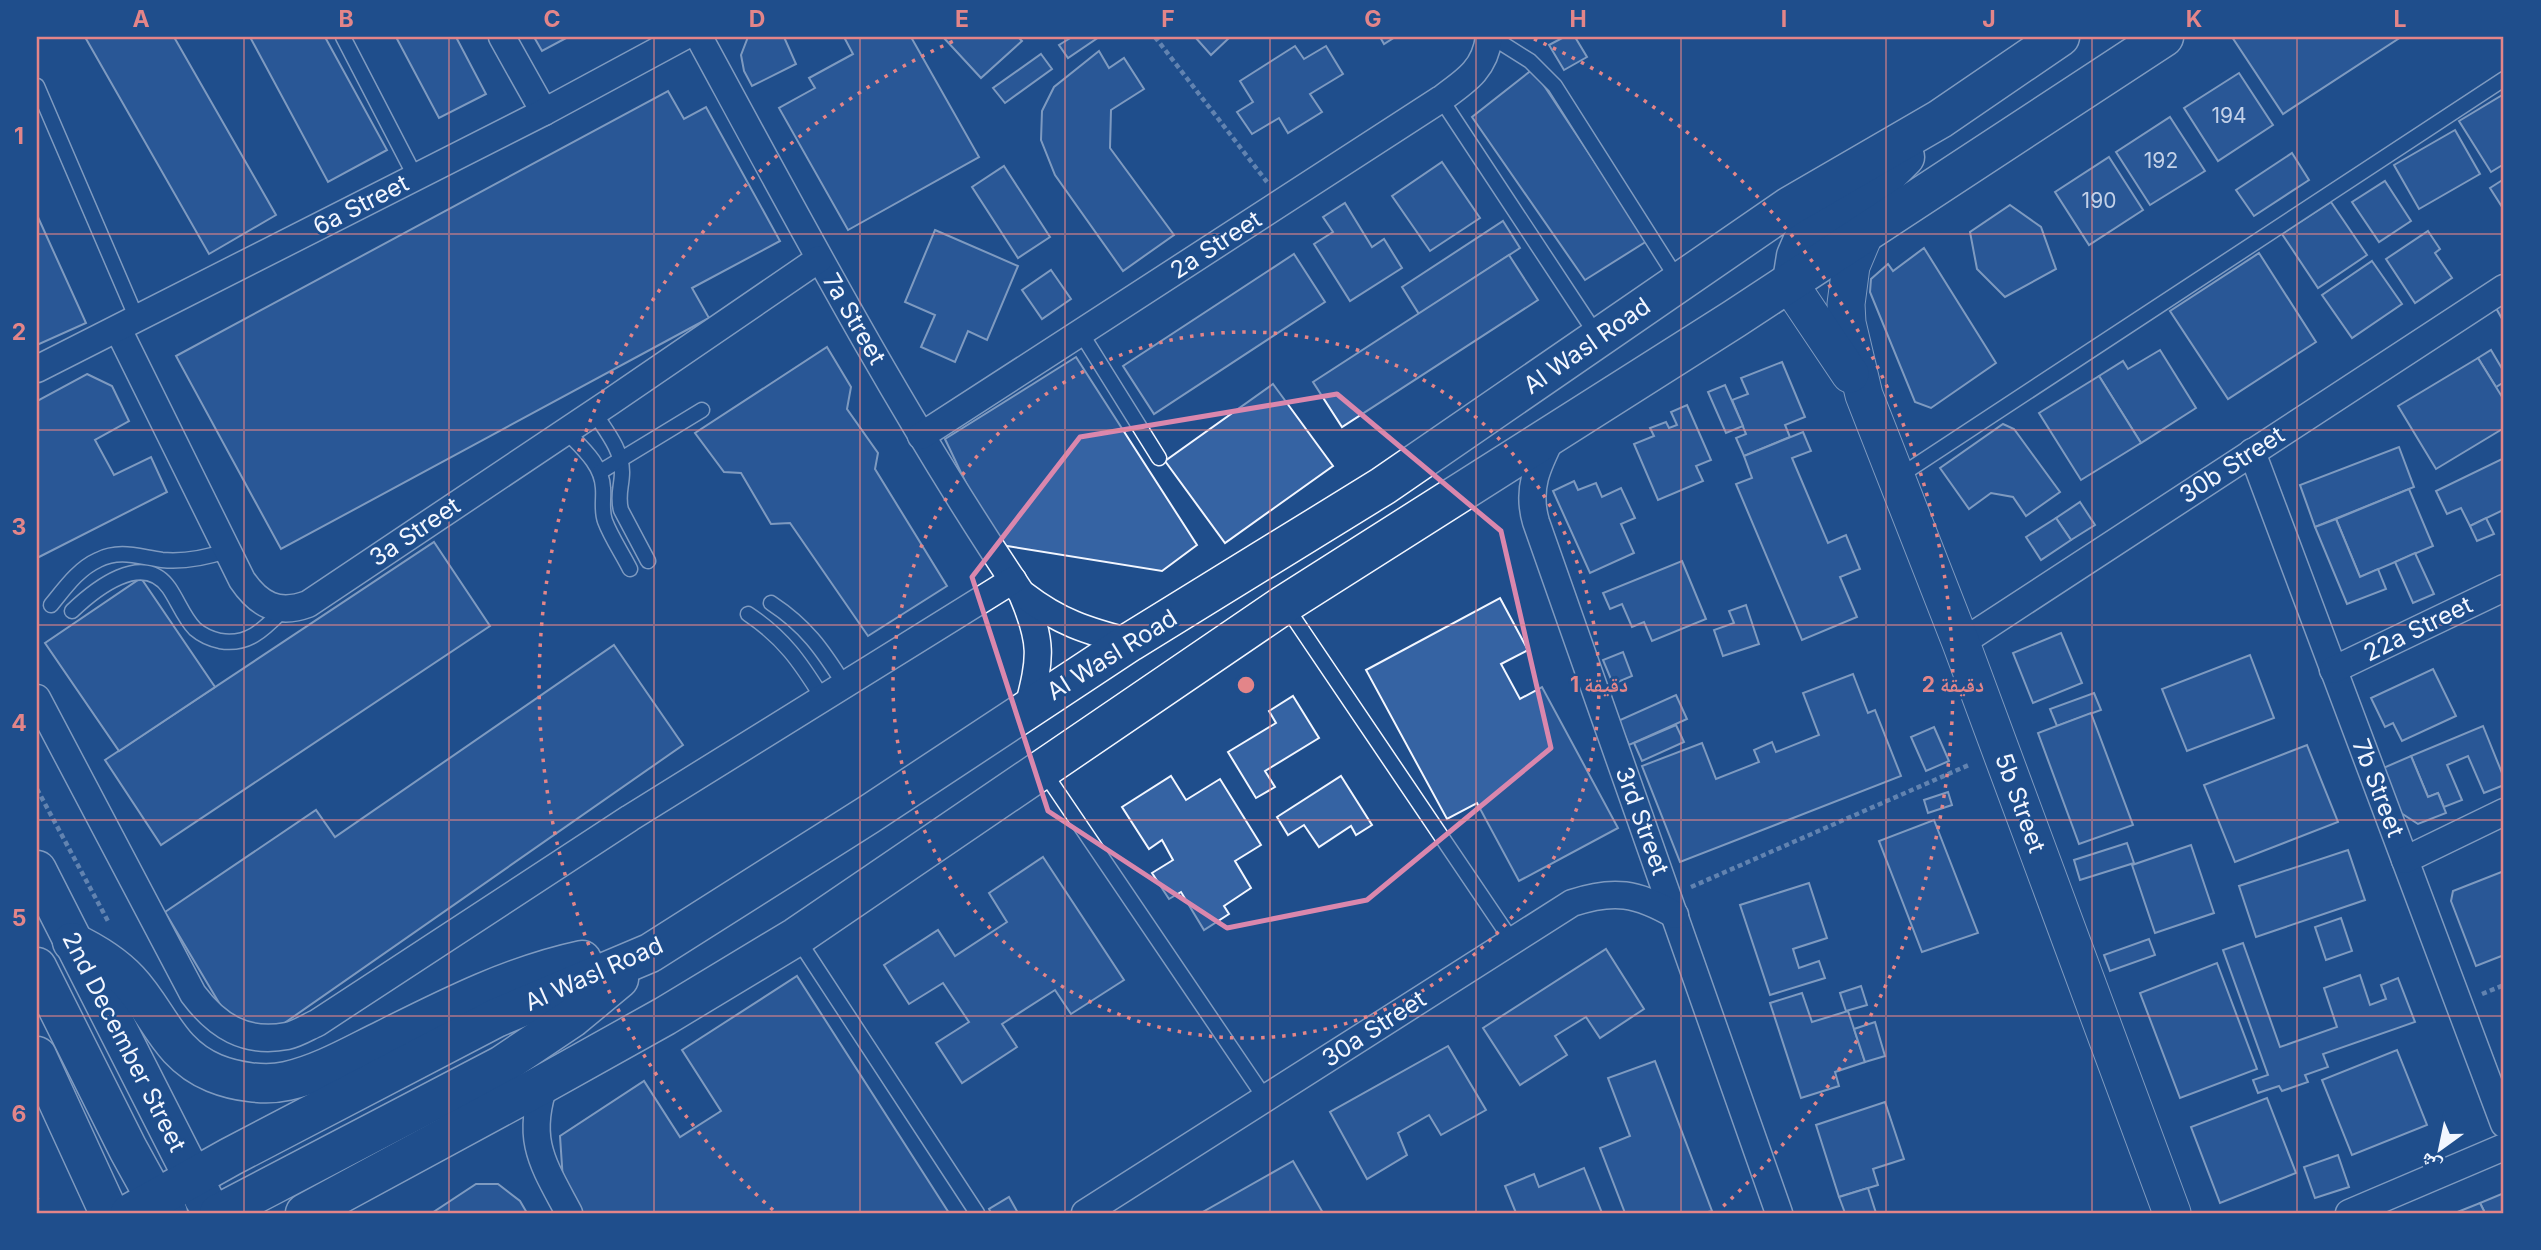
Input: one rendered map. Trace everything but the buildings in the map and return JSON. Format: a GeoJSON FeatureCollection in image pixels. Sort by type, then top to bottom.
{"type":"FeatureCollection","features":[{"type":"Feature","properties":{"kind":"main road","name":"Al Wasl Road"},"geometry":{"type":"LineString","coordinates":[[157,1210],[193,1177],[495,1018],[650,953],[868,815],[1130,642],[1383,486],[1790,206],[1940,119],[2060,37]]}},
{"type":"Feature","properties":{"kind":"main road","name":"Al Wasl Road"},"geometry":{"type":"LineString","coordinates":[[305,1213],[665,1016],[796,937],[1285,604],[1792,281],[2164,37]]}},
{"type":"Feature","properties":{"kind":"main road"},"geometry":{"type":"LineString","coordinates":[[1792,281],[1796,256],[1805,235],[1875,187],[1940,119]]}},
{"type":"Feature","properties":{"kind":"main road","name":"2nd December Street"},"geometry":{"type":"LineString","coordinates":[[37,870],[211,1213]]}},
{"type":"Feature","properties":{"kind":"main road"},"geometry":{"type":"LineString","coordinates":[[72,942],[92,951],[129,981],[162,1030],[185,1055],[213,1073],[249,1083],[286,1082],[321,1070],[463,1000],[530,974],[600,956],[650,953]]}},
{"type":"Feature","properties":{"kind":"main road"},"geometry":{"type":"LineString","coordinates":[[236,1208],[502,1065],[572,1018],[650,953]]}},
{"type":"Feature","properties":{"kind":"main road"},"geometry":{"type":"LineString","coordinates":[[37,967],[157,1210]]}},
{"type":"Feature","properties":{"kind":"main road"},"geometry":{"type":"LineString","coordinates":[[37,1056],[109,1213]]}},
{"type":"Feature","properties":{"kind":"main road"},"geometry":{"type":"LineString","coordinates":[[128,1149],[141,1166],[151,1170],[161,1169],[169,1163],[173,1153],[169,1128]]}},
{"type":"Feature","properties":{"kind":"main road"},"geometry":{"type":"LineString","coordinates":[[346,1213],[371,1177]]}},
{"type":"Feature","properties":{"kind":"street"},"geometry":{"type":"LineString","coordinates":[[502,37],[544,112]]}},
{"type":"Feature","properties":{"kind":"street","name":"6a Street"},"geometry":{"type":"LineString","coordinates":[[37,369],[416,178],[683,37]]}},
{"type":"Feature","properties":{"kind":"street","name":"7a Street"},"geometry":{"type":"LineString","coordinates":[[699,37],[819,259],[921,436],[1018,587],[1034,621],[1039,647],[1039,661],[1028,708]]}},
{"type":"Feature","properties":{"kind":"street","name":"2a Street"},"geometry":{"type":"LineString","coordinates":[[921,436],[1441,99],[1471,77],[1481,65],[1490,37]]}},
{"type":"Feature","properties":{"kind":"street","name":"5b Street"},"geometry":{"type":"LineString","coordinates":[[1864,234],[1852,266],[1846,304],[1847,323],[1864,395],[1961,643],[2172,1213]]}},
{"type":"Feature","properties":{"kind":"street","name":"3a Street"},"geometry":{"type":"LineString","coordinates":[[284,609],[308,604],[819,259]]}},
{"type":"Feature","properties":{"kind":"street","name":"5b Street"},"geometry":{"type":"LineString","coordinates":[[1792,281],[1807,311],[1864,395]]}},
{"type":"Feature","properties":{"kind":"street","name":"30b Street"},"geometry":{"type":"LineString","coordinates":[[1961,643],[2504,288]]}},
{"type":"Feature","properties":{"kind":"street"},"geometry":{"type":"LineString","coordinates":[[127,324],[226,551],[252,595],[267,605],[284,609]]}},
{"type":"Feature","properties":{"kind":"street","name":"3rd Street"},"geometry":{"type":"LineString","coordinates":[[1556,430],[1533,478],[1532,508],[1779,1213]]}},
{"type":"Feature","properties":{"kind":"street","name":"7b Street"},"geometry":{"type":"LineString","coordinates":[[2252,452],[2504,1124]]}},
{"type":"Feature","properties":{"kind":"street"},"geometry":{"type":"LineString","coordinates":[[37,698],[193,994],[208,1014],[228,1028],[257,1038],[289,1036],[317,1023],[630,818],[833,691],[918,639],[1018,587]]}},
{"type":"Feature","properties":{"kind":"street","name":"7a Street"},"geometry":{"type":"LineString","coordinates":[[1018,587],[1046,612],[1071,625],[1130,642]]}},
{"type":"Feature","properties":{"kind":"street","name":"22a Street"},"geometry":{"type":"LineString","coordinates":[[2333,670],[2504,588]]}},
{"type":"Feature","properties":{"kind":"street"},"geometry":{"type":"LineString","coordinates":[[2405,860],[2504,812]]}},
{"type":"Feature","properties":{"kind":"street","name":"30a Street"},"geometry":{"type":"LineString","coordinates":[[1085,1213],[1572,903],[1590,897],[1629,895],[1672,906]]}},
{"type":"Feature","properties":{"kind":"street"},"geometry":{"type":"LineString","coordinates":[[545,1083],[538,1105],[538,1150],[569,1213]]}},
{"type":"Feature","properties":{"kind":"street"},"geometry":{"type":"LineString","coordinates":[[2362,1211],[2504,1147]]}},
{"type":"Feature","properties":{"kind":"lane"},"geometry":{"type":"LineString","coordinates":[[343,37],[416,178]]}},
{"type":"Feature","properties":{"kind":"lane"},"geometry":{"type":"LineString","coordinates":[[1490,37],[1530,61],[1555,86],[1679,282]]}},
{"type":"Feature","properties":{"kind":"lane"},"geometry":{"type":"LineString","coordinates":[[1896,478],[2504,79]]}},
{"type":"Feature","properties":{"kind":"lane"},"geometry":{"type":"LineString","coordinates":[[37,86],[127,324]]}},
{"type":"Feature","properties":{"kind":"lane"},"geometry":{"type":"LineString","coordinates":[[1441,99],[1598,338]]}},
{"type":"Feature","properties":{"kind":"lane"},"geometry":{"type":"LineString","coordinates":[[1081,333],[1159,458]]}},
{"type":"Feature","properties":{"kind":"lane"},"geometry":{"type":"LineString","coordinates":[[600,472],[702,411]]}},
{"type":"Feature","properties":{"kind":"lane"},"geometry":{"type":"LineString","coordinates":[[594,412],[619,453],[622,471],[618,491],[621,510],[648,561]]}},
{"type":"Feature","properties":{"kind":"lane"},"geometry":{"type":"LineString","coordinates":[[565,430],[600,472],[602,511],[630,569]]}},
{"type":"Feature","properties":{"kind":"lane"},"geometry":{"type":"LineString","coordinates":[[51,605],[76,574],[98,559],[124,553],[183,561],[226,551]]}},
{"type":"Feature","properties":{"kind":"lane"},"geometry":{"type":"LineString","coordinates":[[72,611],[102,586],[120,576],[140,573],[160,579],[168,586],[196,630],[212,639],[230,643],[248,640],[263,631],[284,609]]}},
{"type":"Feature","properties":{"kind":"lane"},"geometry":{"type":"LineString","coordinates":[[771,603],[806,630],[820,646],[833,691]]}},
{"type":"Feature","properties":{"kind":"lane"},"geometry":{"type":"LineString","coordinates":[[1285,604],[1512,941]]}},
{"type":"Feature","properties":{"kind":"lane"},"geometry":{"type":"LineString","coordinates":[[748,614],[766,626],[833,691]]}},
{"type":"Feature","properties":{"kind":"lane"},"geometry":{"type":"LineString","coordinates":[[1041,768],[1265,1098]]}},
{"type":"Feature","properties":{"kind":"lane"},"geometry":{"type":"LineString","coordinates":[[796,937],[977,1213]]}},
{"type":"Feature","properties":{"kind":"path"},"geometry":{"type":"LineString","coordinates":[[1155,37],[1283,202]]}},
{"type":"Feature","properties":{"kind":"path"},"geometry":{"type":"LineString","coordinates":[[1672,906],[2001,751]]}},
{"type":"Feature","properties":{"kind":"highlighted area"},"geometry":{"type":"Polygon","coordinates":[[[1337,394],[1501,531],[1551,748],[1367,900],[1227,928],[1048,811],[972,577],[1080,437],[1337,394]]]}}]}
